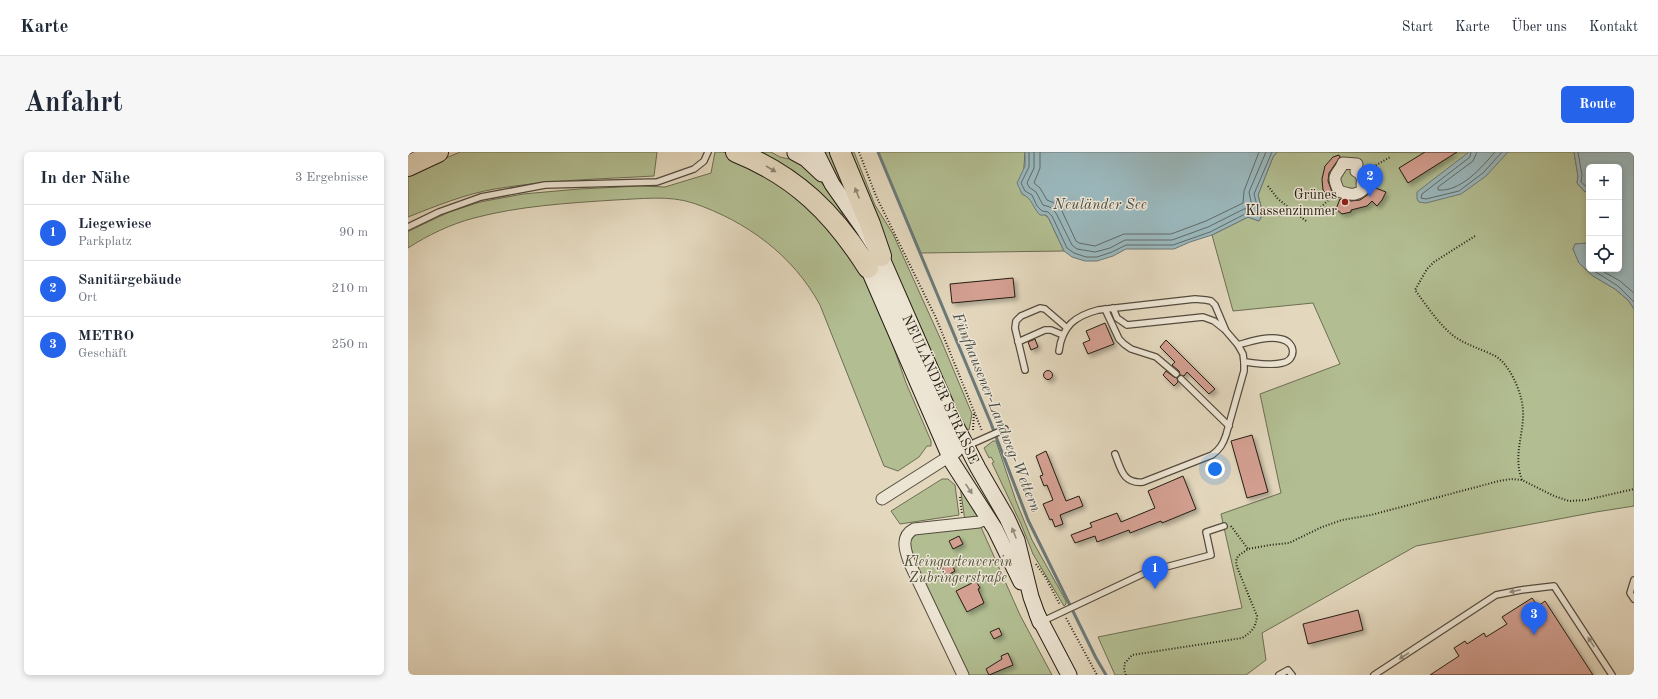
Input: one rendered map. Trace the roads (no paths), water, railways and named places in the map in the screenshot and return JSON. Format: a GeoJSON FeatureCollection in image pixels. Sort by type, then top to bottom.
{"type":"FeatureCollection","features":[{"type":"Feature","properties":{"kind":"highway"},"geometry":{"type":"LineString","coordinates":[[408,166],[438,152]]}},
{"type":"Feature","properties":{"kind":"highway"},"geometry":{"type":"LineString","coordinates":[[736,152],[763,164],[814,199],[844,233],[874,262]]}},
{"type":"Feature","properties":{"kind":"highway"},"geometry":{"type":"LineString","coordinates":[[840,152],[870,224],[874,262]]}},
{"type":"Feature","properties":{"kind":"main road","name":"NEULÄNDER STRASSE"},"geometry":{"type":"LineString","coordinates":[[793,152],[806,159],[832,184]]}},
{"type":"Feature","properties":{"kind":"main road","name":"NEULÄNDER STRASSE"},"geometry":{"type":"LineString","coordinates":[[816,152],[832,184],[846,206],[874,262],[958,451],[1013,530],[1019,546],[1031,597],[1040,622]]}},
{"type":"Feature","properties":{"kind":"main road","name":"NEULÄNDER STRASSE"},"geometry":{"type":"LineString","coordinates":[[958,451],[958,472],[989,518],[1001,539],[1040,622],[1069,675]]}},
{"type":"Feature","properties":{"kind":"street"},"geometry":{"type":"LineString","coordinates":[[846,206],[869,250],[958,451],[882,499]]}},
{"type":"Feature","properties":{"kind":"street"},"geometry":{"type":"LineString","coordinates":[[963,675],[910,564],[904,544],[907,533],[914,529],[980,522],[989,518]]}},
{"type":"Feature","properties":{"kind":"lane"},"geometry":{"type":"LineString","coordinates":[[408,227],[438,212],[481,197],[545,185],[657,182],[694,169],[704,161],[708,152]]}},
{"type":"Feature","properties":{"kind":"lane"},"geometry":{"type":"LineString","coordinates":[[1059,351],[1062,335],[1074,319],[1086,313],[1113,308],[1195,299],[1211,301],[1218,310],[1226,331]]}},
{"type":"Feature","properties":{"kind":"lane"},"geometry":{"type":"LineString","coordinates":[[1025,370],[1015,328],[1016,321],[1021,316],[1040,308],[1045,309],[1067,328]]}},
{"type":"Feature","properties":{"kind":"lane"},"geometry":{"type":"LineString","coordinates":[[1113,308],[1120,322],[1130,326],[1194,317],[1208,319],[1226,331],[1238,345],[1244,362],[1244,371],[1223,444],[1212,455],[1143,482],[1136,483],[1129,480],[1124,475],[1115,454]]}},
{"type":"Feature","properties":{"kind":"lane"},"geometry":{"type":"LineString","coordinates":[[1105,309],[1119,339],[1124,344],[1131,349],[1156,357],[1176,374]]}},
{"type":"Feature","properties":{"kind":"lane"},"geometry":{"type":"LineString","coordinates":[[1018,342],[1045,330],[1051,330],[1062,335]]}},
{"type":"Feature","properties":{"kind":"lane"},"geometry":{"type":"LineString","coordinates":[[1238,345],[1260,339],[1274,338],[1283,339],[1293,348],[1291,359],[1283,363],[1270,364],[1244,362]]}},
{"type":"Feature","properties":{"kind":"lane"},"geometry":{"type":"LineString","coordinates":[[1181,379],[1228,426]]}},
{"type":"Feature","properties":{"kind":"lane"},"geometry":{"type":"LineString","coordinates":[[958,451],[1005,429]]}},
{"type":"Feature","properties":{"kind":"lane"},"geometry":{"type":"LineString","coordinates":[[1040,622],[1147,572],[1211,555],[1206,532],[1227,525]]}},
{"type":"Feature","properties":{"kind":"lane"},"geometry":{"type":"LineString","coordinates":[[1634,580],[1630,594],[1634,599]]}},
{"type":"Feature","properties":{"kind":"lane"},"geometry":{"type":"LineString","coordinates":[[1374,675],[1496,595],[1554,586],[1612,675]]}},
{"type":"Feature","properties":{"kind":"lane"},"geometry":{"type":"LineString","coordinates":[[1279,675],[1288,670],[1292,675]]}},
{"type":"Feature","properties":{"kind":"water","name":"Neuländer See"},"geometry":{"type":"Polygon","coordinates":[[[1025,152],[1277,152],[1273,157],[1258,195],[1263,214],[1259,221],[1248,217],[1212,235],[1174,249],[1126,249],[1113,256],[1097,261],[1085,261],[1072,257],[1064,251],[1049,219],[1046,215],[1040,215],[1028,198],[1022,194],[1017,183],[1025,166],[1025,152]]]}},
{"type":"Feature","properties":{"kind":"water"},"geometry":{"type":"Polygon","coordinates":[[[1469,152],[1508,152],[1486,176],[1461,194],[1426,203],[1419,202],[1417,199],[1417,192],[1469,152]]]}},
{"type":"Feature","properties":{"kind":"water"},"geometry":{"type":"Polygon","coordinates":[[[1574,152],[1634,152],[1634,309],[1628,300],[1615,289],[1589,272],[1622,272],[1622,164],[1586,164],[1586,192],[1577,183],[1578,176],[1574,152]]]}},
{"type":"Feature","properties":{"kind":"water"},"geometry":{"type":"Polygon","coordinates":[[[1586,243],[1586,270],[1579,263],[1573,249],[1575,244],[1586,243]]]}},
{"type":"Feature","properties":{"kind":"waterway","name":"Fünfhausener-Landweg-Wettern"},"geometry":{"type":"LineString","coordinates":[[878,152],[990,421],[1028,520],[1096,658],[1106,675]]}},
{"type":"Feature","properties":{"kind":"place","name":"Sanitärgebäude"},"geometry":{"type":"Point","coordinates":[1370,197]}},
{"type":"Feature","properties":{"kind":"place","name":"Grünes Klassenzimmer"},"geometry":{"type":"Point","coordinates":[1345,202]}},
{"type":"Feature","properties":{"kind":"place","name":"Liegewiese"},"geometry":{"type":"Point","coordinates":[1155,589]}},
{"type":"Feature","properties":{"kind":"place","name":"METRO"},"geometry":{"type":"Point","coordinates":[1534,635]}},
{"type":"Feature","properties":{"kind":"park label","name":"Kleingartenverein Zubringerstraße"},"geometry":{"type":"Point","coordinates":[958,570]}}]}
